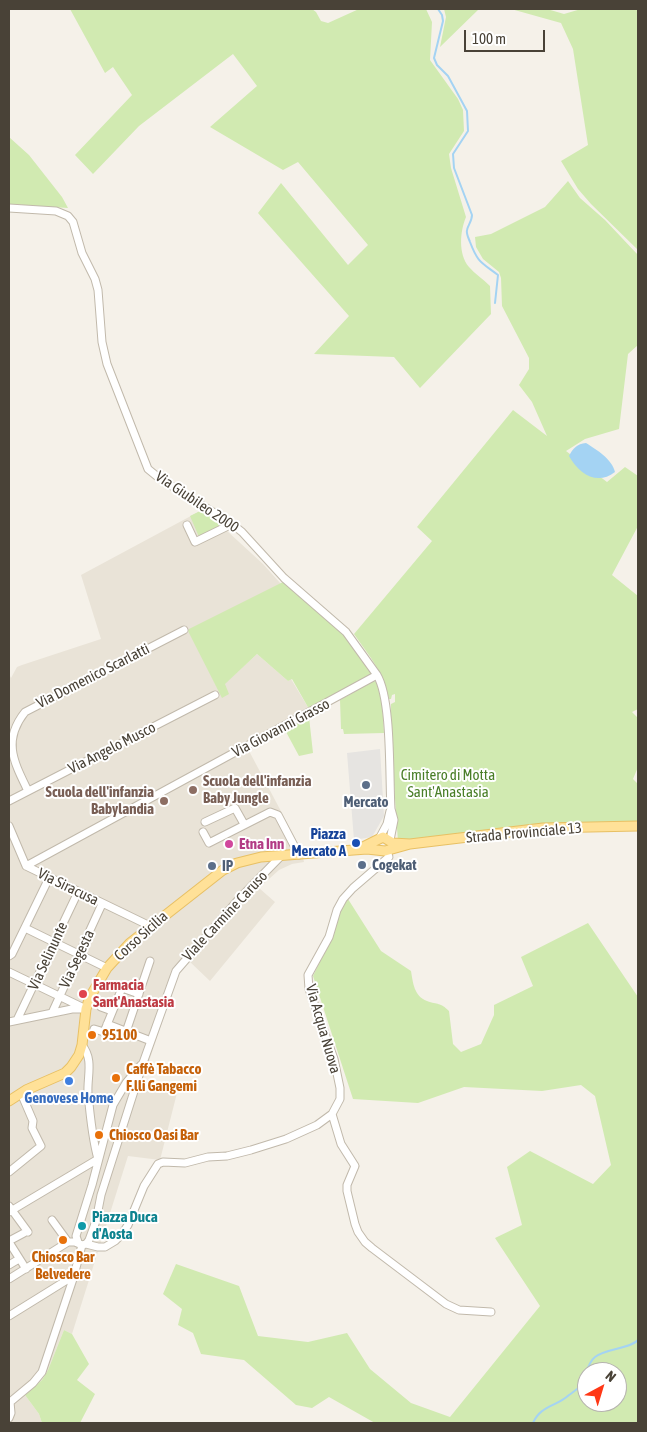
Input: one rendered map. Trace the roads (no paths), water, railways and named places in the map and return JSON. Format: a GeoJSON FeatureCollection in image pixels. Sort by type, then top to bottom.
{"type":"FeatureCollection","features":[{"type":"Feature","properties":{"kind":"main road","name":"Strada Provinciale 13"},"geometry":{"type":"LineString","coordinates":[[299,855],[543,828],[638,826]]}},
{"type":"Feature","properties":{"kind":"main road"},"geometry":{"type":"LineString","coordinates":[[281,856],[299,855]]}},
{"type":"Feature","properties":{"kind":"main road","name":"Corso Sicilia"},"geometry":{"type":"LineString","coordinates":[[9,1101],[21,1093],[65,1073],[75,1062],[82,1045],[86,1009],[90,997],[107,968],[130,943],[229,866],[248,859],[281,856]]}},
{"type":"Feature","properties":{"kind":"street","name":"Via Giubileo 2000"},"geometry":{"type":"LineString","coordinates":[[9,208],[56,211],[68,216],[72,222],[82,253],[95,279],[98,290],[102,342],[107,364],[148,469],[242,532],[284,578],[346,632],[380,680],[385,700],[391,809],[394,820],[385,846]]}},
{"type":"Feature","properties":{"kind":"street"},"geometry":{"type":"LineString","coordinates":[[188,525],[195,542],[232,524]]}},
{"type":"Feature","properties":{"kind":"street","name":"Via Domenico Scarlatti"},"geometry":{"type":"LineString","coordinates":[[28,791],[12,754],[15,730],[26,712],[184,630]]}},
{"type":"Feature","properties":{"kind":"street","name":"Via Giovanni Grasso"},"geometry":{"type":"LineString","coordinates":[[26,866],[377,675]]}},
{"type":"Feature","properties":{"kind":"street","name":"Via Angelo Musco"},"geometry":{"type":"LineString","coordinates":[[9,801],[215,695]]}},
{"type":"Feature","properties":{"kind":"street"},"geometry":{"type":"LineString","coordinates":[[206,822],[235,808],[244,824]]}},
{"type":"Feature","properties":{"kind":"street"},"geometry":{"type":"LineString","coordinates":[[391,809],[387,824],[385,846],[398,851],[421,843]]}},
{"type":"Feature","properties":{"kind":"street"},"geometry":{"type":"LineString","coordinates":[[203,832],[209,843],[244,824],[273,812],[278,815],[299,855]]}},
{"type":"Feature","properties":{"kind":"street","name":"Via Siracusa"},"geometry":{"type":"LineString","coordinates":[[9,826],[26,866],[150,926]]}},
{"type":"Feature","properties":{"kind":"street","name":"Via Acqua Nuova"},"geometry":{"type":"LineString","coordinates":[[332,1114],[340,1099],[340,1088],[331,1050],[309,989],[308,975],[329,937],[336,910],[385,846]]}},
{"type":"Feature","properties":{"kind":"street","name":"Viale Carmine Caruso"},"geometry":{"type":"LineString","coordinates":[[136,1084],[176,971],[238,900],[281,856]]}},
{"type":"Feature","properties":{"kind":"street"},"geometry":{"type":"LineString","coordinates":[[9,956],[12,954],[49,878]]}},
{"type":"Feature","properties":{"kind":"street","name":"Via Selinunte"},"geometry":{"type":"LineString","coordinates":[[17,1020],[78,892]]}},
{"type":"Feature","properties":{"kind":"street","name":"Via Segesta"},"geometry":{"type":"LineString","coordinates":[[52,1013],[102,904]]}},
{"type":"Feature","properties":{"kind":"street"},"geometry":{"type":"LineString","coordinates":[[25,928],[107,968]]}},
{"type":"Feature","properties":{"kind":"street"},"geometry":{"type":"LineString","coordinates":[[126,1032],[150,961]]}},
{"type":"Feature","properties":{"kind":"street"},"geometry":{"type":"LineString","coordinates":[[9,972],[86,1009]]}},
{"type":"Feature","properties":{"kind":"street"},"geometry":{"type":"LineString","coordinates":[[94,1029],[104,1032],[122,988],[139,994]]}},
{"type":"Feature","properties":{"kind":"street"},"geometry":{"type":"LineString","coordinates":[[101,1007],[112,1011]]}},
{"type":"Feature","properties":{"kind":"street"},"geometry":{"type":"LineString","coordinates":[[9,1022],[72,1009],[86,1009]]}},
{"type":"Feature","properties":{"kind":"street"},"geometry":{"type":"LineString","coordinates":[[107,1024],[151,1041]]}},
{"type":"Feature","properties":{"kind":"street"},"geometry":{"type":"LineString","coordinates":[[82,1045],[88,1052],[88,1090],[98,1159]]}},
{"type":"Feature","properties":{"kind":"street"},"geometry":{"type":"LineString","coordinates":[[84,1245],[76,1236],[113,1105],[126,1083],[143,1063]]}},
{"type":"Feature","properties":{"kind":"street"},"geometry":{"type":"LineString","coordinates":[[9,1418],[11,1413],[10,1402],[33,1383],[42,1372],[84,1245],[89,1240],[136,1084],[134,1082],[126,1083]]}},
{"type":"Feature","properties":{"kind":"street"},"geometry":{"type":"LineString","coordinates":[[9,1172],[41,1146],[32,1128],[33,1121],[21,1093]]}},
{"type":"Feature","properties":{"kind":"street"},"geometry":{"type":"LineString","coordinates":[[52,1220],[68,1242],[105,1247],[122,1234],[128,1225],[144,1186],[158,1164],[163,1162],[185,1163],[251,1150],[286,1139],[317,1125],[332,1114],[341,1144],[355,1166],[347,1185],[347,1191],[355,1224],[365,1242],[446,1304],[459,1310],[491,1312]]}},
{"type":"Feature","properties":{"kind":"street"},"geometry":{"type":"LineString","coordinates":[[26,1269],[11,1251],[9,1242],[26,1232],[10,1210],[98,1159]]}},
{"type":"Feature","properties":{"kind":"street"},"geometry":{"type":"LineString","coordinates":[[84,1213],[97,1213]]}},
{"type":"Feature","properties":{"kind":"street"},"geometry":{"type":"LineString","coordinates":[[9,1279],[68,1242]]}},
{"type":"Feature","properties":{"kind":"street"},"geometry":{"type":"LineString","coordinates":[[9,1265],[19,1259]]}},
{"type":"Feature","properties":{"kind":"street"},"geometry":{"type":"LineString","coordinates":[[9,1316],[67,1280],[73,1279]]}},
{"type":"Feature","properties":{"kind":"water"},"geometry":{"type":"Polygon","coordinates":[[[586,443],[611,463],[615,472],[602,478],[595,478],[583,473],[578,468],[569,456],[576,447],[586,443]]]}},
{"type":"Feature","properties":{"kind":"waterway"},"geometry":{"type":"LineString","coordinates":[[438,9],[443,21],[434,58],[437,65],[448,76],[467,111],[468,131],[453,154],[454,168],[472,215],[467,232],[475,254],[481,262],[498,275],[495,303]]}},
{"type":"Feature","properties":{"kind":"waterway"},"geometry":{"type":"LineString","coordinates":[[533,1423],[544,1409],[564,1399],[580,1386],[590,1363],[595,1357],[638,1340]]}},
{"type":"Feature","properties":{"kind":"place","name":"Mercato"},"geometry":{"type":"Point","coordinates":[366,785]}},
{"type":"Feature","properties":{"kind":"place","name":"Scuola dell'infanzia Baby Jungle"},"geometry":{"type":"Point","coordinates":[193,790]}},
{"type":"Feature","properties":{"kind":"place","name":"Scuola dell'infanzia Babylandia"},"geometry":{"type":"Point","coordinates":[164,801]}},
{"type":"Feature","properties":{"kind":"place","name":"Piazza Mercato A"},"geometry":{"type":"Point","coordinates":[356,843]}},
{"type":"Feature","properties":{"kind":"place","name":"Etna Inn"},"geometry":{"type":"Point","coordinates":[229,844]}},
{"type":"Feature","properties":{"kind":"place","name":"Cogekat"},"geometry":{"type":"Point","coordinates":[362,865]}},
{"type":"Feature","properties":{"kind":"place","name":"IP"},"geometry":{"type":"Point","coordinates":[212,866]}},
{"type":"Feature","properties":{"kind":"place","name":"Farmacia Sant'Anastasia"},"geometry":{"type":"Point","coordinates":[83,994]}},
{"type":"Feature","properties":{"kind":"place","name":"95100"},"geometry":{"type":"Point","coordinates":[92,1035]}},
{"type":"Feature","properties":{"kind":"place","name":"Caffè Tabacco F.lli Gangemi"},"geometry":{"type":"Point","coordinates":[116,1078]}},
{"type":"Feature","properties":{"kind":"place","name":"Genovese Home"},"geometry":{"type":"Point","coordinates":[69,1081]}},
{"type":"Feature","properties":{"kind":"place","name":"Chiosco Oasi Bar"},"geometry":{"type":"Point","coordinates":[99,1135]}},
{"type":"Feature","properties":{"kind":"place","name":"Piazza Duca d'Aosta"},"geometry":{"type":"Point","coordinates":[82,1226]}},
{"type":"Feature","properties":{"kind":"place","name":"Chiosco Bar Belvedere"},"geometry":{"type":"Point","coordinates":[63,1240]}},
{"type":"Feature","properties":{"kind":"park label","name":"Cimitero di Motta Sant'Anastasia"},"geometry":{"type":"Point","coordinates":[448,784]}}]}
